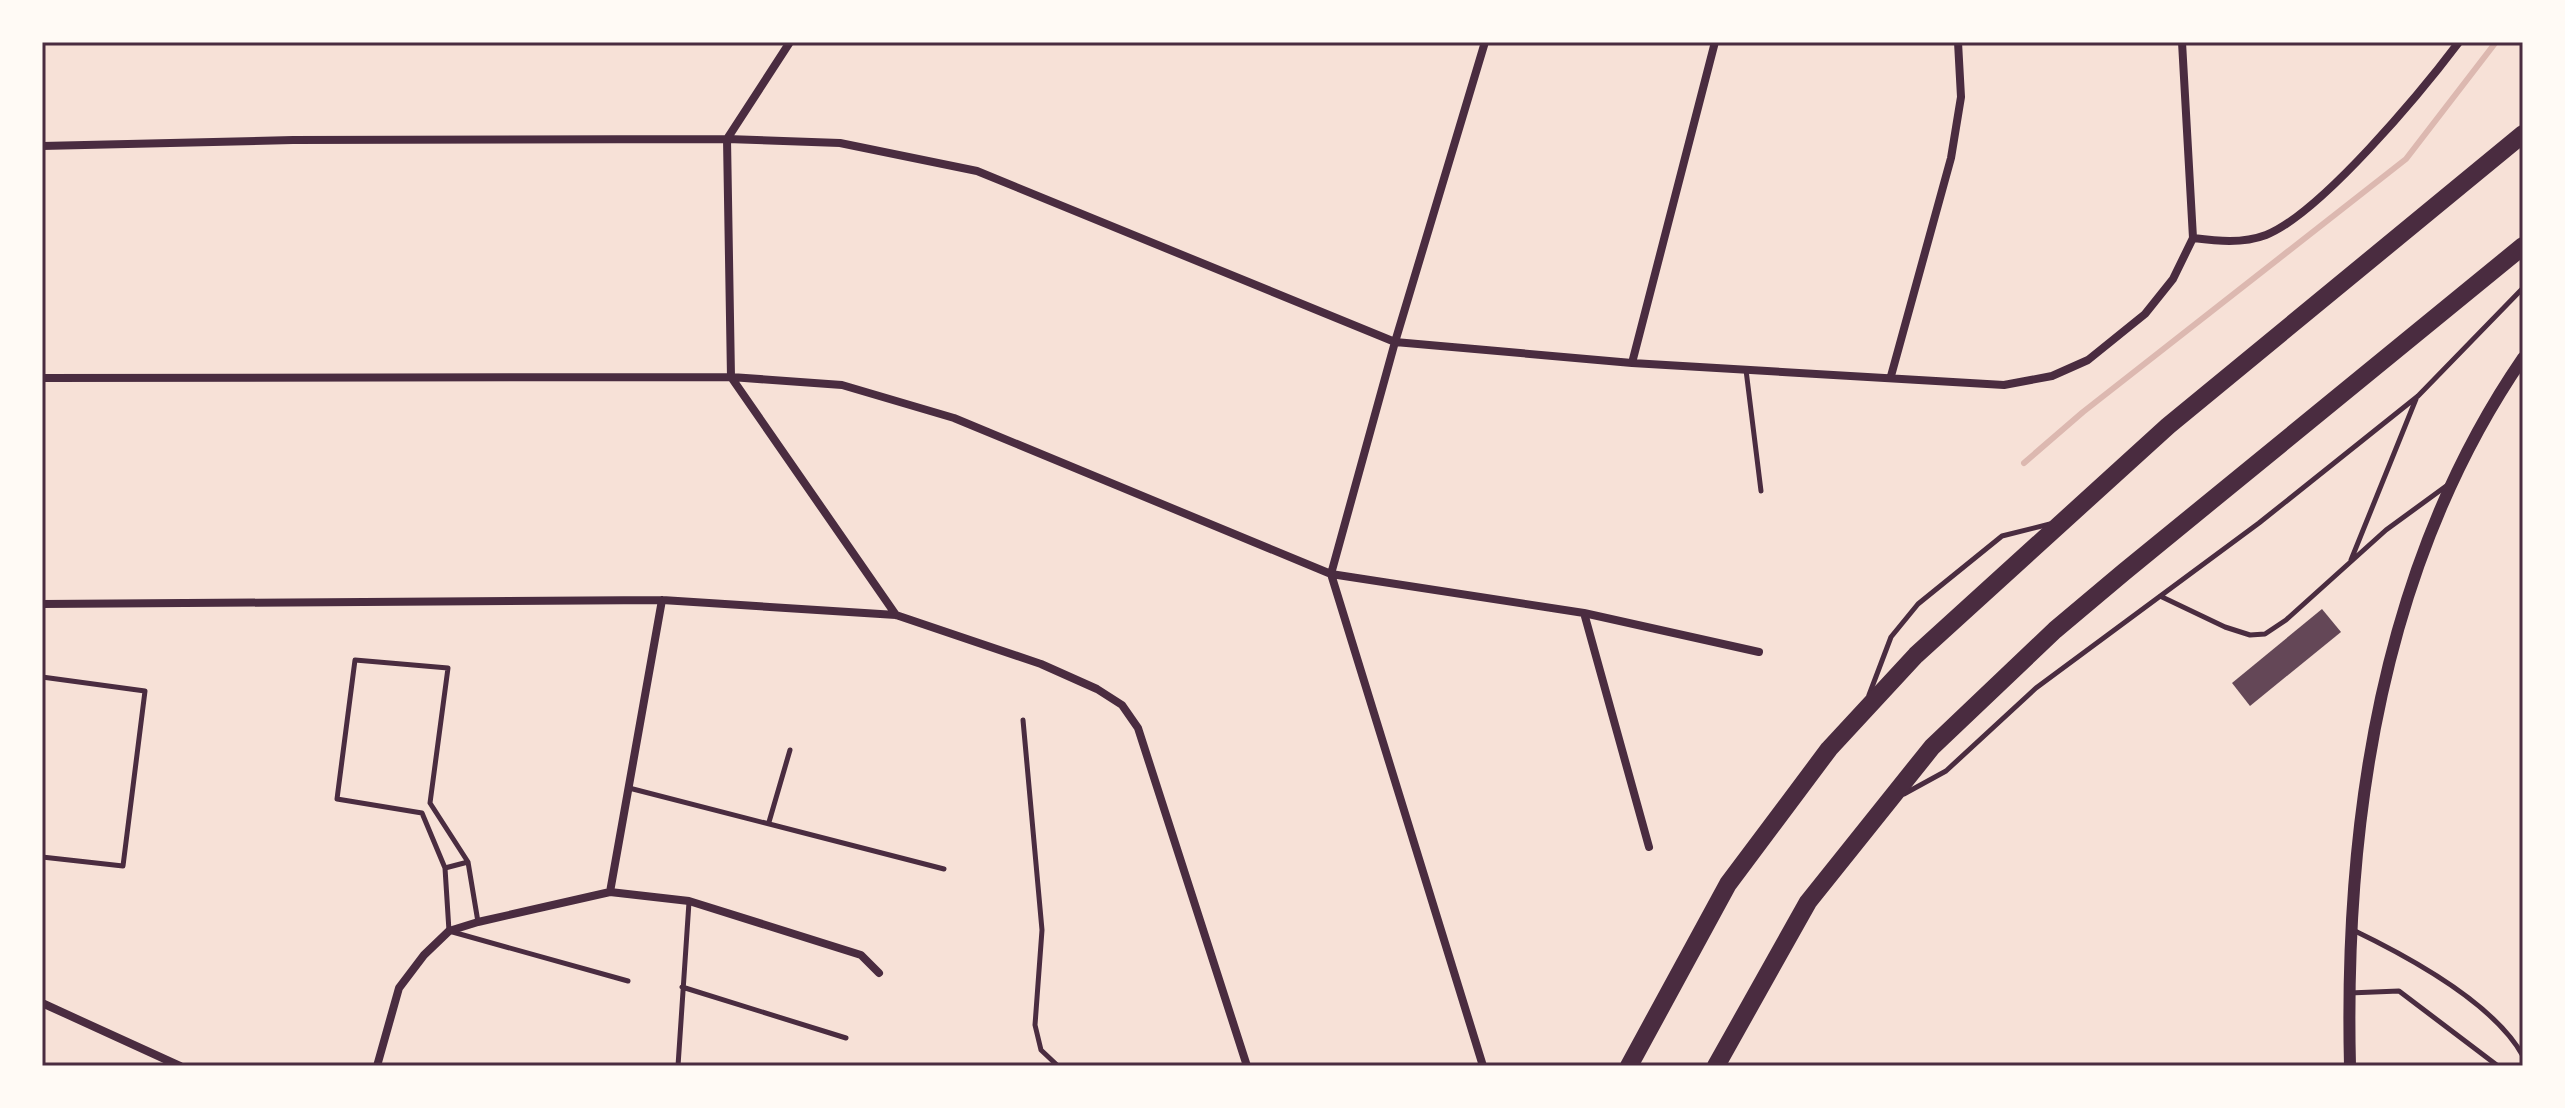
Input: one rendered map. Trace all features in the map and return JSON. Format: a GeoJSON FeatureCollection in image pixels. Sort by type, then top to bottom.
{"type":"FeatureCollection","features":[{"type":"Feature","properties":{"kind":"highway"},"geometry":{"type":"LineString","coordinates":[[1629,1066],[1728,884],[1829,749],[1916,655],[2168,426],[2523,134]]}},
{"type":"Feature","properties":{"kind":"highway"},"geometry":{"type":"LineString","coordinates":[[1716,1066],[1808,902],[1932,747],[2055,630],[2523,246]]}},
{"type":"Feature","properties":{"kind":"street"},"geometry":{"type":"LineString","coordinates":[[790,42],[727,139],[731,377],[896,615]]}},
{"type":"Feature","properties":{"kind":"street"},"geometry":{"type":"LineString","coordinates":[[1483,1066],[1331,574],[1395,342],[1485,42]]}},
{"type":"Feature","properties":{"kind":"street"},"geometry":{"type":"LineString","coordinates":[[1632,363],[1715,42]]}},
{"type":"Feature","properties":{"kind":"street"},"geometry":{"type":"LineString","coordinates":[[1891,376],[1951,158],[1961,97],[1958,42]]}},
{"type":"Feature","properties":{"kind":"street"},"geometry":{"type":"LineString","coordinates":[[2193,238],[2225,243],[2266,234],[2310,205],[2418,97],[2459,42]]}},
{"type":"Feature","properties":{"kind":"street"},"geometry":{"type":"LineString","coordinates":[[42,146],[293,140],[727,139],[840,143],[977,171],[1395,342],[1632,363],[2004,385],[2052,376],[2088,360],[2145,314],[2173,279],[2193,238],[2183,43]]}},
{"type":"Feature","properties":{"kind":"street"},"geometry":{"type":"LineString","coordinates":[[2350,1066],[2350,928],[2363,801],[2384,690],[2412,581],[2450,484],[2523,358]]}},
{"type":"Feature","properties":{"kind":"street"},"geometry":{"type":"LineString","coordinates":[[42,378],[731,377],[842,385],[954,418],[1331,574],[1584,613],[1759,652]]}},
{"type":"Feature","properties":{"kind":"street"},"geometry":{"type":"LineString","coordinates":[[610,892],[662,600]]}},
{"type":"Feature","properties":{"kind":"street"},"geometry":{"type":"LineString","coordinates":[[42,604],[662,600],[896,615],[1041,664],[1097,689],[1122,705],[1138,728],[1247,1066]]}},
{"type":"Feature","properties":{"kind":"street"},"geometry":{"type":"LineString","coordinates":[[1584,613],[1649,847]]}},
{"type":"Feature","properties":{"kind":"street"},"geometry":{"type":"LineString","coordinates":[[377,1066],[399,988],[424,955],[449,931],[610,892],[689,901],[861,955],[879,973]]}},
{"type":"Feature","properties":{"kind":"street"},"geometry":{"type":"LineString","coordinates":[[42,1003],[180,1066]]}},
{"type":"Feature","properties":{"kind":"lane"},"geometry":{"type":"LineString","coordinates":[[1882,806],[1946,771],[2036,688],[2259,523],[2418,396],[2523,288]]}},
{"type":"Feature","properties":{"kind":"lane"},"geometry":{"type":"LineString","coordinates":[[1746,369],[1761,491]]}},
{"type":"Feature","properties":{"kind":"lane"},"geometry":{"type":"LineString","coordinates":[[2351,561],[2418,396]]}},
{"type":"Feature","properties":{"kind":"lane"},"geometry":{"type":"LineString","coordinates":[[2160,596],[2225,627],[2250,635],[2265,634],[2286,620],[2386,530],[2450,484]]}},
{"type":"Feature","properties":{"kind":"lane"},"geometry":{"type":"LineString","coordinates":[[1863,712],[1891,637],[1918,604],[2002,536],[2066,519]]}},
{"type":"Feature","properties":{"kind":"lane"},"geometry":{"type":"LineString","coordinates":[[478,922],[468,862],[430,803],[448,668],[355,660],[337,799],[422,813],[445,868],[449,931],[628,981]]}},
{"type":"Feature","properties":{"kind":"lane"},"geometry":{"type":"LineString","coordinates":[[42,677],[145,691],[123,866],[42,857]]}},
{"type":"Feature","properties":{"kind":"lane"},"geometry":{"type":"LineString","coordinates":[[1023,720],[1042,930],[1035,1025],[1041,1050],[1058,1066]]}},
{"type":"Feature","properties":{"kind":"lane"},"geometry":{"type":"LineString","coordinates":[[769,822],[790,750]]}},
{"type":"Feature","properties":{"kind":"lane"},"geometry":{"type":"LineString","coordinates":[[628,788],[944,869]]}},
{"type":"Feature","properties":{"kind":"lane"},"geometry":{"type":"LineString","coordinates":[[445,868],[468,862]]}},
{"type":"Feature","properties":{"kind":"lane"},"geometry":{"type":"LineString","coordinates":[[678,1066],[689,901]]}},
{"type":"Feature","properties":{"kind":"lane"},"geometry":{"type":"LineString","coordinates":[[2350,928],[2418,961],[2512,1037],[2523,1056]]}},
{"type":"Feature","properties":{"kind":"lane"},"geometry":{"type":"LineString","coordinates":[[682,987],[846,1038]]}},
{"type":"Feature","properties":{"kind":"lane"},"geometry":{"type":"LineString","coordinates":[[2348,993],[2399,991],[2498,1066]]}},
{"type":"Feature","properties":{"kind":"building"},"geometry":{"type":"Polygon","coordinates":[[[2322,609],[2341,632],[2250,706],[2232,683],[2322,609]]]}},
{"type":"Feature","properties":{"kind":"waterway"},"geometry":{"type":"LineString","coordinates":[[2024,463],[2083,412],[2406,159],[2496,42]]}}]}
